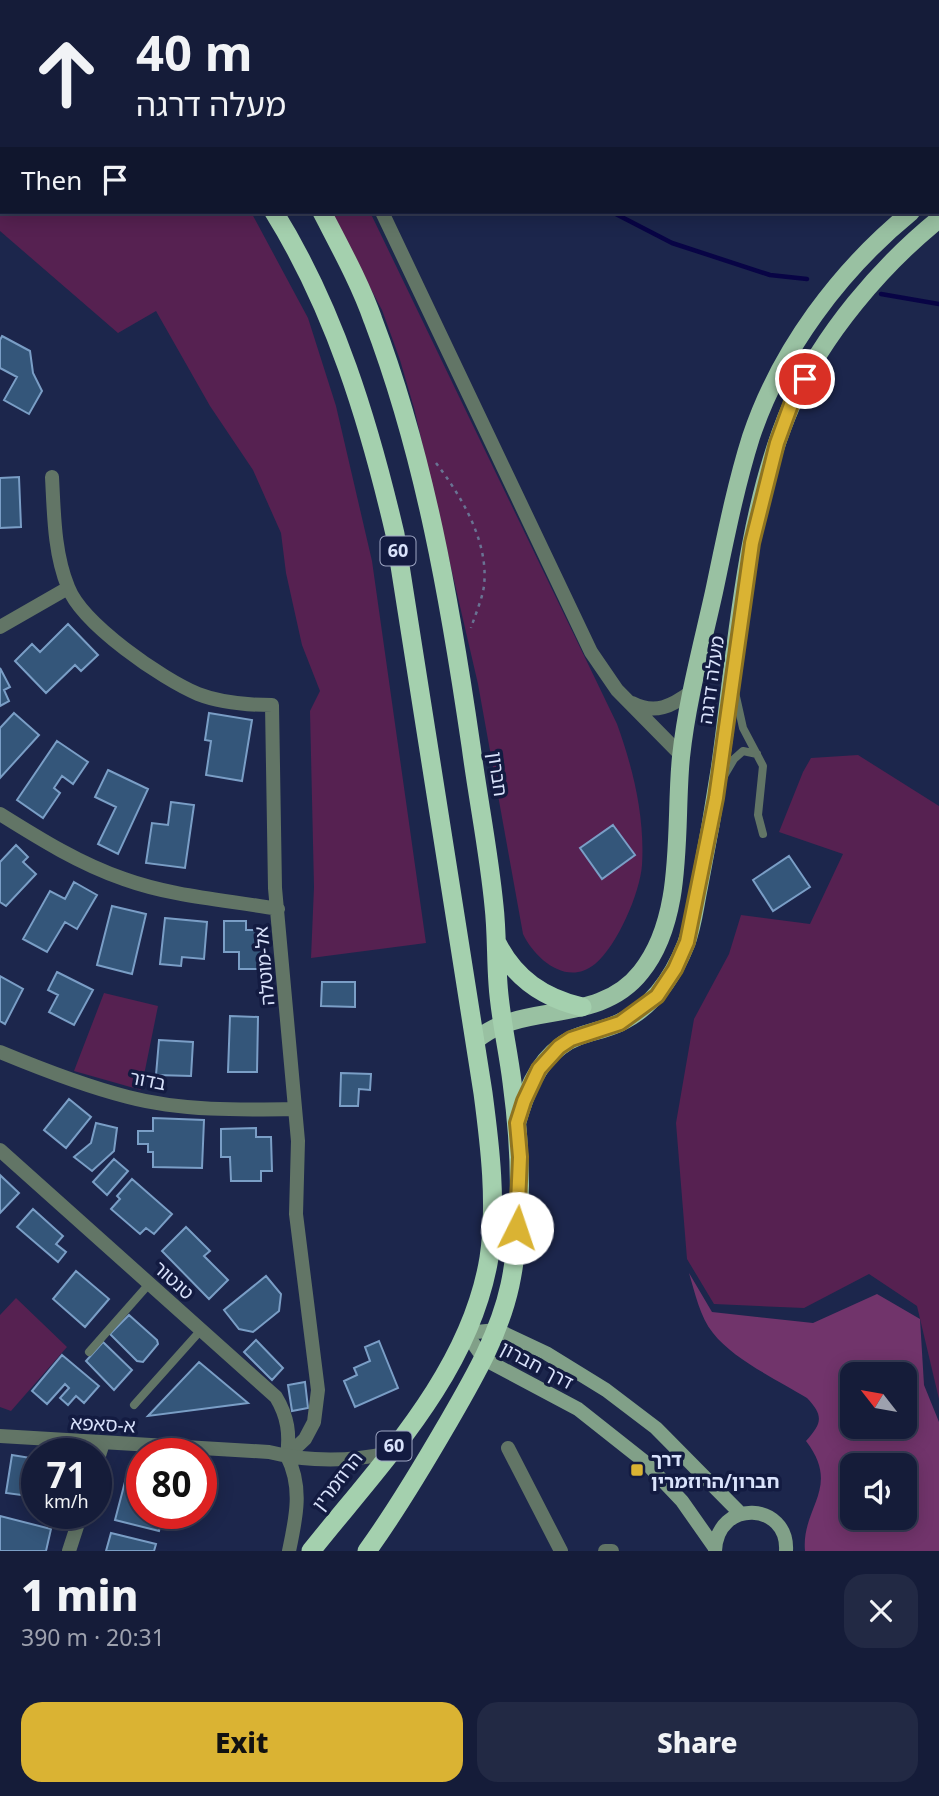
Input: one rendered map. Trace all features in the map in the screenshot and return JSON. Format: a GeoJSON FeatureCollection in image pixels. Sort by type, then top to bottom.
{"type":"FeatureCollection","features":[{"type":"Feature","properties":{"kind":"highway","name":"60"},"geometry":{"type":"LineString","coordinates":[[275,214],[299,256],[340,349],[384,487],[403,577],[488,1129],[492,1208],[489,1256],[466,1333]]}},
{"type":"Feature","properties":{"kind":"highway","name":"חברון"},"geometry":{"type":"LineString","coordinates":[[323,214],[372,316],[394,378],[423,485],[440,560],[459,668],[494,905],[498,984],[520,1157],[520,1204],[510,1286],[484,1359]]}},
{"type":"Feature","properties":{"kind":"highway"},"geometry":{"type":"LineString","coordinates":[[496,942],[509,964],[534,988],[558,1001],[582,1007]]}},
{"type":"Feature","properties":{"kind":"highway","name":"הרוזמרין"},"geometry":{"type":"LineString","coordinates":[[311,1551],[389,1453],[440,1380],[466,1333]]}},
{"type":"Feature","properties":{"kind":"highway","name":"60"},"geometry":{"type":"LineString","coordinates":[[367,1551],[406,1493],[484,1359]]}},
{"type":"Feature","properties":{"kind":"main road","name":"מעלה דרגה"},"geometry":{"type":"LineString","coordinates":[[475,1041],[503,1024],[582,1007],[615,995],[640,974],[652,956],[666,925],[673,890],[681,755],[691,692],[751,436],[786,358],[812,319],[846,275],[890,229],[909,214]]}},
{"type":"Feature","properties":{"kind":"main road","name":"מעלה דרגה"},"geometry":{"type":"LineString","coordinates":[[517,1123],[533,1081],[547,1058],[571,1039],[620,1023],[639,1011],[657,996],[675,969],[687,942],[716,798],[752,543],[777,443],[792,402],[818,356],[849,313],[883,271],[915,238],[939,219]]}},
{"type":"Feature","properties":{"kind":"main road","name":"דרך חברון"},"geometry":{"type":"LineString","coordinates":[[715,1549],[682,1501],[645,1462],[578,1409],[484,1359],[466,1333],[496,1330],[572,1368],[630,1406],[681,1451],[741,1514]]}},
{"type":"Feature","properties":{"kind":"main road"},"geometry":{"type":"LineString","coordinates":[[715,1549],[716,1538],[725,1523],[751,1512],[770,1518],[783,1532],[787,1550]]}},
{"type":"Feature","properties":{"kind":"street"},"geometry":{"type":"LineString","coordinates":[[383,214],[590,652],[628,701],[681,755]]}},
{"type":"Feature","properties":{"kind":"street","name":"אל-מוטלה"},"geometry":{"type":"LineString","coordinates":[[52,477],[60,560],[68,588],[76,602],[103,630],[158,672],[198,694],[222,701],[272,705],[275,888],[298,1141],[296,1214],[318,1390],[317,1405],[305,1439],[287,1456]]}},
{"type":"Feature","properties":{"kind":"street"},"geometry":{"type":"LineString","coordinates":[[0,627],[68,588]]}},
{"type":"Feature","properties":{"kind":"street"},"geometry":{"type":"LineString","coordinates":[[628,701],[641,708],[664,709],[691,692]]}},
{"type":"Feature","properties":{"kind":"street"},"geometry":{"type":"LineString","coordinates":[[2,819],[57,849],[126,880],[176,893],[278,909]]}},
{"type":"Feature","properties":{"kind":"street","name":"בדור"},"geometry":{"type":"LineString","coordinates":[[0,1052],[44,1070],[128,1097],[214,1108],[295,1108]]}},
{"type":"Feature","properties":{"kind":"street","name":"טנטור"},"geometry":{"type":"LineString","coordinates":[[0,1150],[276,1397],[283,1409],[288,1428],[287,1456],[298,1490],[289,1551]]}},
{"type":"Feature","properties":{"kind":"street","name":"א-סאפא"},"geometry":{"type":"LineString","coordinates":[[0,1436],[29,1438]]}},
{"type":"Feature","properties":{"kind":"street","name":"א-סאפא"},"geometry":{"type":"LineString","coordinates":[[112,1443],[269,1452],[344,1461],[389,1453]]}},
{"type":"Feature","properties":{"kind":"street"},"geometry":{"type":"LineString","coordinates":[[508,1448],[561,1551]]}},
{"type":"Feature","properties":{"kind":"street"},"geometry":{"type":"LineString","coordinates":[[69,1551],[76,1529]]}},
{"type":"Feature","properties":{"kind":"street"},"geometry":{"type":"LineString","coordinates":[[605,1551],[612,1551]]}},
{"type":"Feature","properties":{"kind":"lane"},"geometry":{"type":"LineString","coordinates":[[732,679],[743,728],[759,755],[762,766],[758,815],[763,834]]}},
{"type":"Feature","properties":{"kind":"lane"},"geometry":{"type":"LineString","coordinates":[[716,798],[734,759],[743,751],[759,755]]}},
{"type":"Feature","properties":{"kind":"lane"},"geometry":{"type":"LineString","coordinates":[[89,1352],[149,1284]]}},
{"type":"Feature","properties":{"kind":"lane"},"geometry":{"type":"LineString","coordinates":[[134,1405],[201,1330]]}},
{"type":"Feature","properties":{"kind":"path"},"geometry":{"type":"LineString","coordinates":[[429,453],[464,506],[478,537],[485,571],[484,589],[471,629]]}},
{"type":"Feature","properties":{"kind":"shaded area"},"geometry":{"type":"Polygon","coordinates":[[[0,214],[252,214],[308,318],[336,406],[372,561],[426,943],[311,958],[314,887],[310,711],[320,691],[302,645],[286,573],[281,533],[253,470],[210,406],[156,311],[118,333],[0,231],[0,214]]]}},
{"type":"Feature","properties":{"kind":"shaded area"},"geometry":{"type":"Polygon","coordinates":[[[331,214],[371,214],[617,724],[633,775],[642,829],[642,865],[637,890],[619,932],[603,956],[595,964],[574,973],[553,967],[544,961],[523,934],[478,684],[414,408],[382,310],[331,214]]]}},
{"type":"Feature","properties":{"kind":"shaded area"},"geometry":{"type":"Polygon","coordinates":[[[858,755],[939,806],[939,1399],[917,1306],[869,1274],[804,1308],[714,1304],[687,1259],[676,1123],[694,1019],[729,954],[741,915],[810,924],[843,854],[779,832],[811,758],[858,755]]]}},
{"type":"Feature","properties":{"kind":"shaded area"},"geometry":{"type":"Polygon","coordinates":[[[104,993],[158,1006],[141,1090],[74,1071],[104,993]]]}},
{"type":"Feature","properties":{"kind":"shaded area"},"geometry":{"type":"Polygon","coordinates":[[[689,1273],[712,1312],[813,1323],[877,1294],[920,1319],[924,1385],[939,1422],[939,1551],[805,1551],[805,1536],[820,1485],[816,1457],[806,1441],[818,1424],[816,1410],[807,1398],[732,1352],[713,1333],[698,1304],[689,1273]]]}},
{"type":"Feature","properties":{"kind":"shaded area"},"geometry":{"type":"Polygon","coordinates":[[[16,1298],[67,1347],[11,1411],[0,1407],[0,1315],[16,1298]]]}},
{"type":"Feature","properties":{"kind":"building"},"geometry":{"type":"Polygon","coordinates":[[[2,336],[30,351],[33,373],[42,391],[29,414],[4,400],[17,377],[0,368],[2,336]]]}},
{"type":"Feature","properties":{"kind":"building"},"geometry":{"type":"Polygon","coordinates":[[[19,477],[21,527],[0,528],[0,478],[19,477]]]}},
{"type":"Feature","properties":{"kind":"building"},"geometry":{"type":"Polygon","coordinates":[[[68,624],[98,655],[81,671],[75,665],[46,693],[15,661],[32,644],[40,652],[68,624]]]}},
{"type":"Feature","properties":{"kind":"building"},"geometry":{"type":"Polygon","coordinates":[[[0,668],[10,687],[4,690],[9,701],[0,706],[0,668]]]}},
{"type":"Feature","properties":{"kind":"building"},"geometry":{"type":"Polygon","coordinates":[[[14,713],[39,735],[0,778],[0,728],[14,713]]]}},
{"type":"Feature","properties":{"kind":"building"},"geometry":{"type":"Polygon","coordinates":[[[209,713],[252,720],[242,781],[206,775],[211,741],[205,740],[209,713]]]}},
{"type":"Feature","properties":{"kind":"building"},"geometry":{"type":"Polygon","coordinates":[[[57,741],[88,762],[73,784],[62,776],[54,788],[60,793],[43,818],[17,800],[57,741]]]}},
{"type":"Feature","properties":{"kind":"building"},"geometry":{"type":"Polygon","coordinates":[[[108,770],[148,789],[118,854],[98,844],[116,807],[95,797],[108,770]]]}},
{"type":"Feature","properties":{"kind":"building"},"geometry":{"type":"Polygon","coordinates":[[[171,802],[194,805],[185,868],[146,863],[152,823],[168,825],[171,802]]]}},
{"type":"Feature","properties":{"kind":"building"},"geometry":{"type":"Polygon","coordinates":[[[613,825],[635,855],[602,879],[580,848],[613,825]]]}},
{"type":"Feature","properties":{"kind":"building"},"geometry":{"type":"Polygon","coordinates":[[[16,845],[28,857],[23,862],[36,874],[6,906],[0,902],[0,862],[16,845]]]}},
{"type":"Feature","properties":{"kind":"building"},"geometry":{"type":"Polygon","coordinates":[[[789,856],[810,887],[773,911],[753,880],[789,856]]]}},
{"type":"Feature","properties":{"kind":"building"},"geometry":{"type":"Polygon","coordinates":[[[74,882],[97,895],[77,929],[65,922],[47,952],[23,939],[50,891],[65,899],[74,882]]]}},
{"type":"Feature","properties":{"kind":"building"},"geometry":{"type":"Polygon","coordinates":[[[112,906],[146,914],[132,974],[97,965],[112,906]]]}},
{"type":"Feature","properties":{"kind":"building"},"geometry":{"type":"Polygon","coordinates":[[[165,918],[207,922],[204,959],[182,957],[181,966],[160,964],[165,918]]]}},
{"type":"Feature","properties":{"kind":"building"},"geometry":{"type":"Polygon","coordinates":[[[224,921],[246,921],[246,930],[263,930],[263,969],[239,969],[239,952],[224,952],[224,921]]]}},
{"type":"Feature","properties":{"kind":"building"},"geometry":{"type":"Polygon","coordinates":[[[57,972],[93,990],[74,1025],[49,1012],[58,995],[48,990],[57,972]]]}},
{"type":"Feature","properties":{"kind":"building"},"geometry":{"type":"Polygon","coordinates":[[[0,976],[23,989],[5,1024],[0,1021],[0,976]]]}},
{"type":"Feature","properties":{"kind":"building"},"geometry":{"type":"Polygon","coordinates":[[[322,982],[355,982],[355,1007],[321,1006],[322,982]]]}},
{"type":"Feature","properties":{"kind":"building"},"geometry":{"type":"Polygon","coordinates":[[[230,1016],[258,1017],[257,1072],[228,1072],[230,1016]]]}},
{"type":"Feature","properties":{"kind":"building"},"geometry":{"type":"Polygon","coordinates":[[[159,1040],[193,1042],[191,1076],[156,1075],[159,1040]]]}},
{"type":"Feature","properties":{"kind":"building"},"geometry":{"type":"Polygon","coordinates":[[[341,1073],[371,1074],[370,1090],[359,1089],[358,1106],[340,1106],[341,1073]]]}},
{"type":"Feature","properties":{"kind":"building"},"geometry":{"type":"Polygon","coordinates":[[[69,1099],[91,1117],[66,1148],[44,1130],[69,1099]]]}},
{"type":"Feature","properties":{"kind":"building"},"geometry":{"type":"Polygon","coordinates":[[[153,1118],[204,1120],[202,1168],[153,1167],[153,1152],[148,1152],[148,1144],[138,1144],[138,1131],[153,1131],[153,1118]]]}},
{"type":"Feature","properties":{"kind":"building"},"geometry":{"type":"Polygon","coordinates":[[[96,1123],[117,1128],[114,1151],[92,1171],[74,1157],[91,1143],[96,1123]]]}},
{"type":"Feature","properties":{"kind":"building"},"geometry":{"type":"Polygon","coordinates":[[[256,1128],[256,1137],[271,1137],[272,1171],[261,1171],[261,1181],[231,1181],[230,1157],[221,1157],[221,1129],[256,1128]]]}},
{"type":"Feature","properties":{"kind":"building"},"geometry":{"type":"Polygon","coordinates":[[[114,1159],[128,1171],[107,1195],[93,1182],[114,1159]]]}},
{"type":"Feature","properties":{"kind":"building"},"geometry":{"type":"Polygon","coordinates":[[[0,1175],[19,1193],[0,1213],[0,1175]]]}},
{"type":"Feature","properties":{"kind":"building"},"geometry":{"type":"Polygon","coordinates":[[[132,1179],[172,1214],[154,1234],[146,1228],[140,1234],[111,1209],[120,1199],[117,1196],[132,1179]]]}},
{"type":"Feature","properties":{"kind":"building"},"geometry":{"type":"Polygon","coordinates":[[[33,1209],[63,1236],[56,1244],[66,1252],[58,1262],[17,1227],[33,1209]]]}},
{"type":"Feature","properties":{"kind":"building"},"geometry":{"type":"Polygon","coordinates":[[[186,1227],[210,1251],[204,1256],[228,1280],[209,1299],[162,1251],[186,1227]]]}},
{"type":"Feature","properties":{"kind":"building"},"geometry":{"type":"Polygon","coordinates":[[[76,1271],[109,1299],[85,1327],[53,1299],[76,1271]]]}},
{"type":"Feature","properties":{"kind":"building"},"geometry":{"type":"Polygon","coordinates":[[[266,1276],[281,1294],[279,1311],[253,1332],[239,1329],[224,1310],[266,1276]]]}},
{"type":"Feature","properties":{"kind":"building"},"geometry":{"type":"Polygon","coordinates":[[[129,1315],[157,1340],[158,1344],[143,1362],[137,1361],[110,1334],[129,1315]]]}},
{"type":"Feature","properties":{"kind":"building"},"geometry":{"type":"Polygon","coordinates":[[[256,1340],[283,1368],[272,1380],[244,1352],[256,1340]]]}},
{"type":"Feature","properties":{"kind":"building"},"geometry":{"type":"Polygon","coordinates":[[[379,1341],[398,1388],[355,1407],[344,1381],[357,1375],[354,1368],[370,1361],[365,1347],[379,1341]]]}},
{"type":"Feature","properties":{"kind":"building"},"geometry":{"type":"Polygon","coordinates":[[[103,1342],[132,1370],[114,1390],[86,1361],[103,1342]]]}},
{"type":"Feature","properties":{"kind":"building"},"geometry":{"type":"Polygon","coordinates":[[[62,1355],[99,1386],[84,1403],[76,1396],[68,1405],[60,1398],[69,1388],[65,1384],[47,1404],[32,1391],[62,1355]]]}},
{"type":"Feature","properties":{"kind":"building"},"geometry":{"type":"Polygon","coordinates":[[[199,1362],[248,1403],[148,1416],[199,1362]]]}},
{"type":"Feature","properties":{"kind":"building"},"geometry":{"type":"Polygon","coordinates":[[[305,1382],[308,1408],[292,1411],[288,1385],[305,1382]]]}},
{"type":"Feature","properties":{"kind":"building"},"geometry":{"type":"Polygon","coordinates":[[[12,1455],[21,1456],[21,1495],[6,1493],[12,1455]]]}},
{"type":"Feature","properties":{"kind":"building"},"geometry":{"type":"Polygon","coordinates":[[[126,1478],[126,1523],[115,1520],[126,1478]]]}},
{"type":"Feature","properties":{"kind":"building"},"geometry":{"type":"Polygon","coordinates":[[[0,1516],[21,1521],[21,1529],[51,1529],[46,1551],[0,1551],[0,1516]]]}},
{"type":"Feature","properties":{"kind":"building"},"geometry":{"type":"Polygon","coordinates":[[[111,1533],[156,1544],[154,1551],[106,1551],[111,1533]]]}},
{"type":"Feature","properties":{"kind":"waterway"},"geometry":{"type":"LineString","coordinates":[[616,214],[672,243],[770,275],[807,279]]}},
{"type":"Feature","properties":{"kind":"waterway"},"geometry":{"type":"LineString","coordinates":[[881,294],[939,304]]}},
{"type":"Feature","properties":{"kind":"place","name":"דרך חברון/הרוזמרין"},"geometry":{"type":"Point","coordinates":[637,1470]}},
{"type":"Feature","properties":{"kind":"route"},"geometry":{"type":"LineString","coordinates":[[517,1228],[520,1204],[517,1123],[539,1069],[547,1058],[571,1039],[620,1023],[657,996],[675,969],[687,942],[716,798],[752,543],[777,443],[792,402],[805,379]]}}]}
